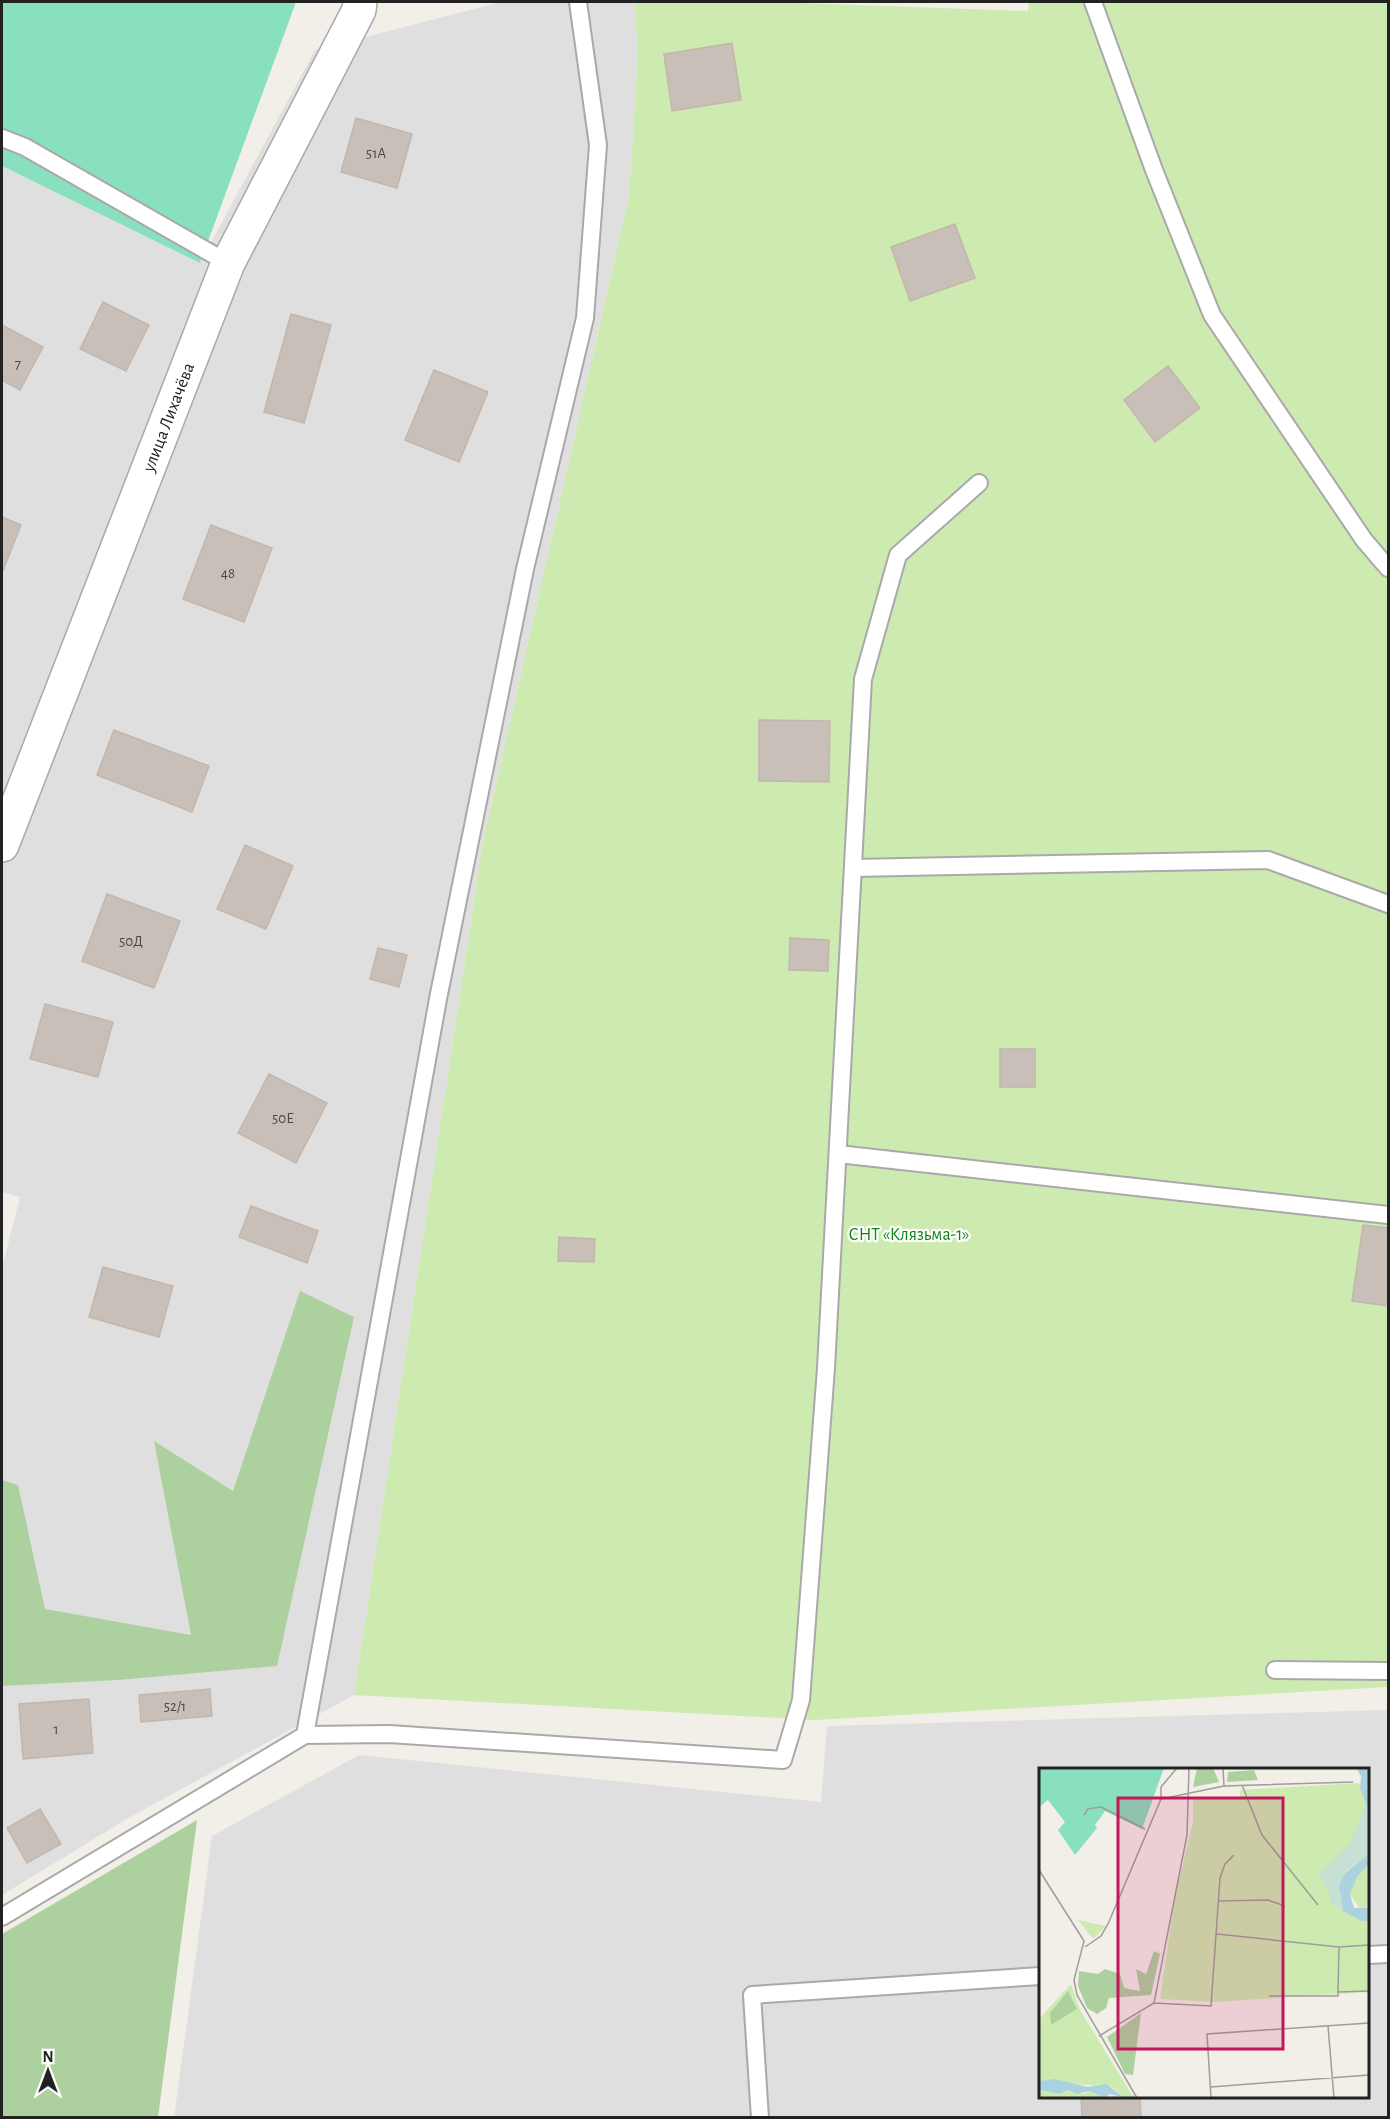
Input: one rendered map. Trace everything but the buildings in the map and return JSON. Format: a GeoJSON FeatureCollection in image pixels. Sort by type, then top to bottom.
{"type":"FeatureCollection","features":[{"type":"Feature","properties":{"kind":"street","name":"улица Лихачёва"},"geometry":{"type":"LineString","coordinates":[[2,845],[228,263],[368,4]]}},
{"type":"Feature","properties":{"kind":"lane"},"geometry":{"type":"LineString","coordinates":[[306,1735],[440,988],[525,569],[585,318],[598,145],[578,2]]}},
{"type":"Feature","properties":{"kind":"lane"},"geometry":{"type":"LineString","coordinates":[[1093,2],[1154,170],[1212,315],[1364,540],[1389,568]]}},
{"type":"Feature","properties":{"kind":"lane"},"geometry":{"type":"LineString","coordinates":[[2,138],[25,147],[228,263]]}},
{"type":"Feature","properties":{"kind":"lane"},"geometry":{"type":"LineString","coordinates":[[2,1917],[306,1735],[389,1734],[783,1760],[801,1700],[826,1368],[863,679],[898,555],[979,483]]}},
{"type":"Feature","properties":{"kind":"lane"},"geometry":{"type":"LineString","coordinates":[[853,868],[1268,860],[1389,904]]}},
{"type":"Feature","properties":{"kind":"lane"},"geometry":{"type":"LineString","coordinates":[[838,1154],[1389,1215]]}},
{"type":"Feature","properties":{"kind":"lane"},"geometry":{"type":"LineString","coordinates":[[1275,1670],[1389,1671]]}},
{"type":"Feature","properties":{"kind":"lane"},"geometry":{"type":"LineString","coordinates":[[1369,1955],[1389,1954]]}},
{"type":"Feature","properties":{"kind":"lane"},"geometry":{"type":"LineString","coordinates":[[760,2118],[752,1995],[1039,1976]]}},
{"type":"Feature","properties":{"kind":"shaded area"},"geometry":{"type":"Polygon","coordinates":[[[501,2],[634,2],[638,48],[629,196],[483,842],[354,1695],[130,1817],[2,1895],[2,1268],[20,1197],[2,1192],[2,166],[200,263],[315,50],[501,2]]]}},
{"type":"Feature","properties":{"kind":"shaded area"},"geometry":{"type":"Polygon","coordinates":[[[1388,1710],[1388,2117],[174,2118],[212,1836],[359,1755],[821,1802],[827,1726],[1388,1710]]]}},
{"type":"Feature","properties":{"kind":"green space"},"geometry":{"type":"Polygon","coordinates":[[[2,2],[296,2],[200,263],[2,166],[2,2]]]}},
{"type":"Feature","properties":{"kind":"green space","name":"СНТ «Клязьма-1»"},"geometry":{"type":"Polygon","coordinates":[[[634,2],[772,2],[1028,11],[1029,2],[1388,2],[1388,1687],[816,1720],[354,1695],[483,842],[629,196],[638,48],[634,2]]]}},
{"type":"Feature","properties":{"kind":"green space"},"geometry":{"type":"Polygon","coordinates":[[[300,1291],[354,1317],[277,1666],[118,1680],[2,1686],[2,1480],[18,1485],[45,1609],[191,1635],[154,1441],[233,1491],[300,1291]]]}},
{"type":"Feature","properties":{"kind":"green space"},"geometry":{"type":"Polygon","coordinates":[[[197,1820],[158,2117],[2,2117],[2,1934],[197,1820]]]}}]}
